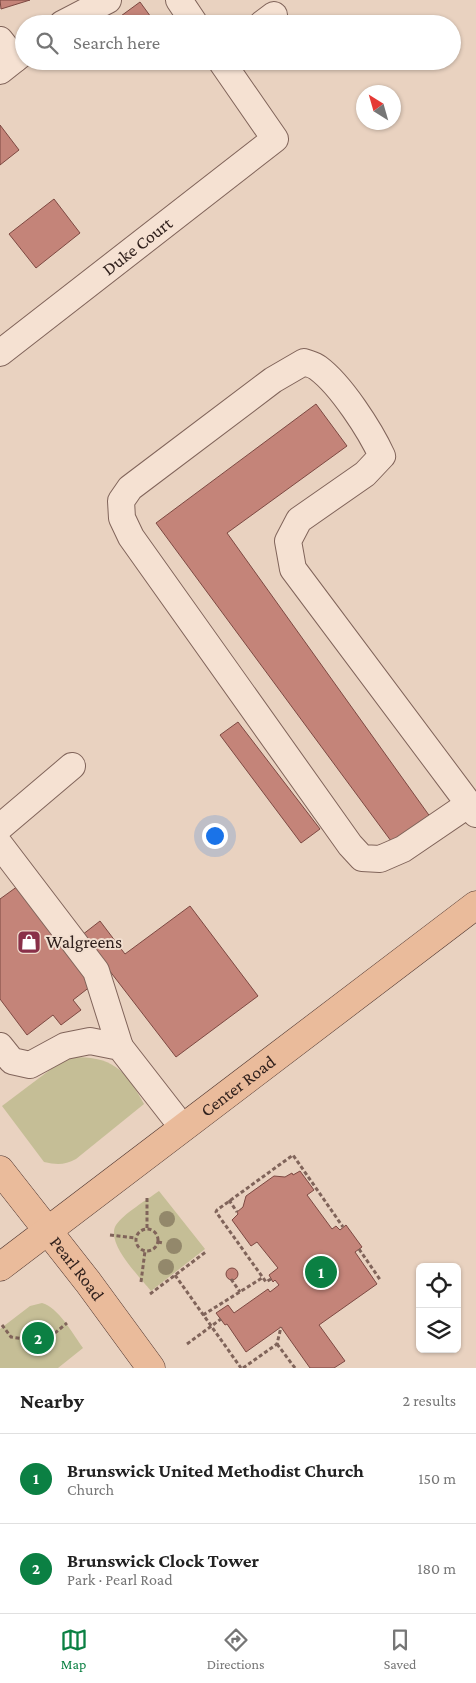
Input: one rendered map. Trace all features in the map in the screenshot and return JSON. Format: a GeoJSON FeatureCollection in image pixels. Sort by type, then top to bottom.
{"type":"FeatureCollection","features":[{"type":"Feature","properties":{"kind":"main road","name":"Center Road"},"geometry":{"type":"LineString","coordinates":[[0,1267],[476,905]]}},
{"type":"Feature","properties":{"kind":"main road","name":"Pearl Road"},"geometry":{"type":"LineString","coordinates":[[0,1170],[88,1282],[151,1368]]}},
{"type":"Feature","properties":{"kind":"street"},"geometry":{"type":"LineString","coordinates":[[79,15],[108,0]]}},
{"type":"Feature","properties":{"kind":"street"},"geometry":{"type":"LineString","coordinates":[[179,0],[190,15]]}},
{"type":"Feature","properties":{"kind":"street","name":"Duke Court"},"geometry":{"type":"LineString","coordinates":[[0,353],[274,139],[227,70]]}},
{"type":"Feature","properties":{"kind":"street"},"geometry":{"type":"LineString","coordinates":[[304,362],[317,367],[332,380],[373,437],[382,456],[365,474],[299,520],[288,541],[293,568],[472,809],[403,849],[380,859],[362,858],[350,845],[131,537],[122,518],[121,501],[130,488],[273,380],[304,362]]}},
{"type":"Feature","properties":{"kind":"street"},"geometry":{"type":"LineString","coordinates":[[0,827],[72,766]]}},
{"type":"Feature","properties":{"kind":"street"},"geometry":{"type":"LineString","coordinates":[[0,845],[96,971],[120,1047],[183,1128]]}},
{"type":"Feature","properties":{"kind":"street"},"geometry":{"type":"LineString","coordinates":[[0,1046],[12,1061],[30,1065],[65,1046],[90,1041],[120,1047]]}},
{"type":"Feature","properties":{"kind":"path"},"geometry":{"type":"LineString","coordinates":[[271,1279],[266,1282],[262,1278],[216,1212],[229,1200],[292,1155],[343,1227]]}},
{"type":"Feature","properties":{"kind":"path"},"geometry":{"type":"LineString","coordinates":[[147,1198],[147,1229]]}},
{"type":"Feature","properties":{"kind":"path"},"geometry":{"type":"LineString","coordinates":[[229,1200],[238,1212]]}},
{"type":"Feature","properties":{"kind":"path"},"geometry":{"type":"LineString","coordinates":[[145,1251],[137,1246],[135,1238],[139,1232],[147,1229],[155,1232],[158,1242]]}},
{"type":"Feature","properties":{"kind":"path"},"geometry":{"type":"LineString","coordinates":[[110,1235],[135,1238]]}},
{"type":"Feature","properties":{"kind":"path"},"geometry":{"type":"LineString","coordinates":[[158,1242],[163,1243]]}},
{"type":"Feature","properties":{"kind":"path"},"geometry":{"type":"LineString","coordinates":[[145,1251],[154,1248],[158,1242]]}},
{"type":"Feature","properties":{"kind":"path"},"geometry":{"type":"LineString","coordinates":[[359,1249],[381,1281]]}},
{"type":"Feature","properties":{"kind":"path"},"geometry":{"type":"LineString","coordinates":[[141,1282],[145,1251]]}},
{"type":"Feature","properties":{"kind":"path"},"geometry":{"type":"LineString","coordinates":[[150,1294],[207,1251]]}},
{"type":"Feature","properties":{"kind":"path"},"geometry":{"type":"LineString","coordinates":[[175,1275],[242,1368],[277,1344],[281,1327]]}},
{"type":"Feature","properties":{"kind":"path"},"geometry":{"type":"LineString","coordinates":[[203,1315],[262,1278]]}},
{"type":"Feature","properties":{"kind":"path"},"geometry":{"type":"LineString","coordinates":[[231,1280],[240,1292]]}},
{"type":"Feature","properties":{"kind":"path"},"geometry":{"type":"LineString","coordinates":[[186,1344],[221,1319]]}},
{"type":"Feature","properties":{"kind":"path"},"geometry":{"type":"LineString","coordinates":[[2,1325],[11,1337],[24,1339],[26,1344],[32,1341],[44,1342],[67,1323]]}},
{"type":"Feature","properties":{"kind":"path"},"geometry":{"type":"LineString","coordinates":[[277,1344],[294,1368]]}},
{"type":"Feature","properties":{"kind":"shaded area"},"geometry":{"type":"Polygon","coordinates":[[[67,1057],[95,1059],[105,1061],[114,1066],[129,1080],[144,1104],[76,1159],[61,1164],[53,1164],[44,1162],[2,1106],[67,1057]]]}},
{"type":"Feature","properties":{"kind":"shaded area"},"geometry":{"type":"Polygon","coordinates":[[[159,1191],[205,1249],[151,1291],[125,1260],[115,1241],[114,1232],[116,1225],[124,1216],[159,1191]]]}},
{"type":"Feature","properties":{"kind":"shaded area"},"geometry":{"type":"Polygon","coordinates":[[[42,1303],[59,1315],[83,1348],[58,1368],[0,1368],[0,1329],[30,1306],[42,1303]]]}},
{"type":"Feature","properties":{"kind":"building"},"geometry":{"type":"Polygon","coordinates":[[[0,0],[30,0],[1,9],[0,0]]]}},
{"type":"Feature","properties":{"kind":"building"},"geometry":{"type":"Polygon","coordinates":[[[140,2],[149,15],[122,15],[140,2]]]}},
{"type":"Feature","properties":{"kind":"building"},"geometry":{"type":"Polygon","coordinates":[[[0,125],[19,150],[0,165],[0,125]]]}},
{"type":"Feature","properties":{"kind":"building"},"geometry":{"type":"Polygon","coordinates":[[[54,199],[80,233],[36,268],[9,234],[54,199]]]}},
{"type":"Feature","properties":{"kind":"building"},"geometry":{"type":"Polygon","coordinates":[[[316,404],[347,446],[227,533],[431,818],[394,845],[156,523],[316,404]]]}},
{"type":"Feature","properties":{"kind":"building"},"geometry":{"type":"Polygon","coordinates":[[[238,722],[320,829],[301,843],[220,735],[238,722]]]}},
{"type":"Feature","properties":{"kind":"building","name":"Walgreens"},"geometry":{"type":"Polygon","coordinates":[[[18,886],[91,986],[73,1000],[81,1010],[61,1025],[53,1015],[27,1035],[0,999],[0,899],[18,886]]]}},
{"type":"Feature","properties":{"kind":"building"},"geometry":{"type":"Polygon","coordinates":[[[190,906],[258,996],[176,1057],[82,935],[100,921],[125,954],[190,906]]]}},
{"type":"Feature","properties":{"kind":"building"},"geometry":{"type":"Polygon","coordinates":[[[300,1171],[314,1190],[307,1195],[332,1229],[336,1226],[340,1230],[346,1225],[362,1247],[355,1252],[377,1284],[319,1325],[345,1361],[334,1368],[310,1368],[281,1327],[246,1352],[227,1324],[225,1325],[216,1313],[228,1305],[234,1313],[268,1289],[270,1292],[279,1285],[275,1280],[273,1282],[269,1275],[278,1268],[257,1242],[251,1246],[232,1220],[243,1207],[246,1196],[274,1176],[285,1177],[300,1171]]]}},
{"type":"Feature","properties":{"kind":"building"},"geometry":{"type":"Polygon","coordinates":[[[232,1268],[238,1274],[232,1280],[226,1274],[232,1268]]]}},
{"type":"Feature","properties":{"kind":"place","name":"Walgreens"},"geometry":{"type":"Point","coordinates":[29,942]}},
{"type":"Feature","properties":{"kind":"place","name":"Brunswick United Methodist Church"},"geometry":{"type":"Point","coordinates":[321,1272]}},
{"type":"Feature","properties":{"kind":"place","name":"Brunswick Clock Tower"},"geometry":{"type":"Point","coordinates":[38,1338]}}]}
